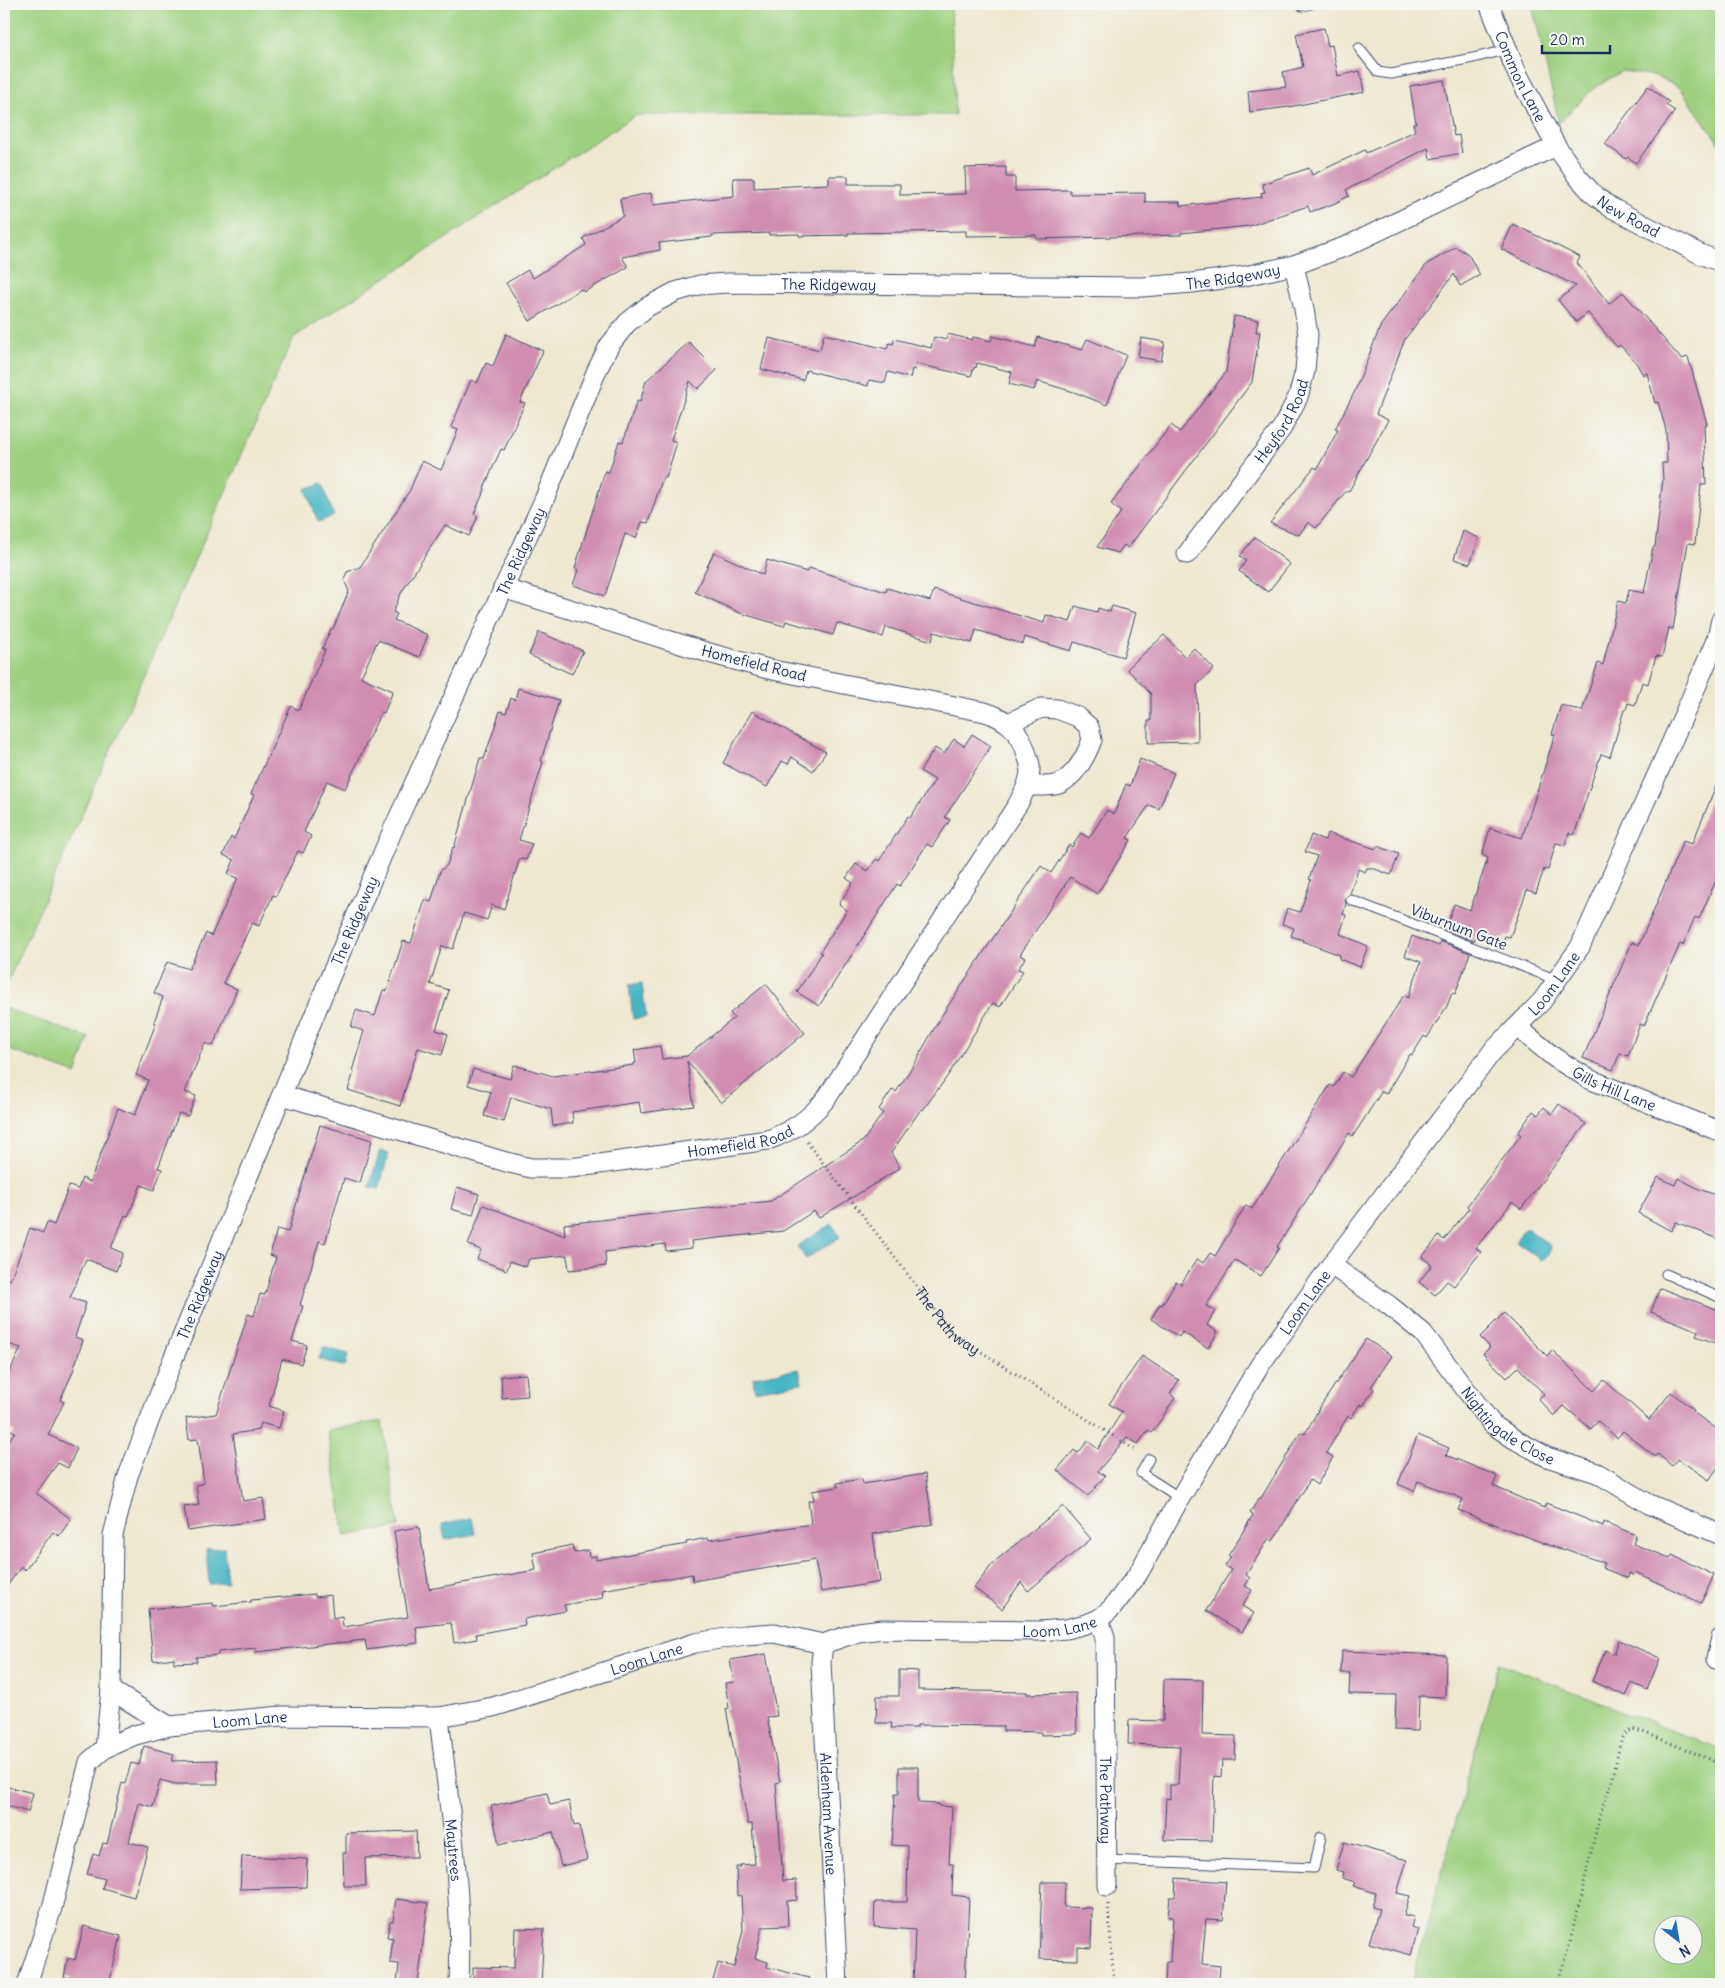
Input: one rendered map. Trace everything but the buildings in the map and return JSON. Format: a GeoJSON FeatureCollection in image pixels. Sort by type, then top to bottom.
{"type":"FeatureCollection","features":[{"type":"Feature","properties":{"kind":"street","name":"Common Lane"},"geometry":{"type":"LineString","coordinates":[[1489,4],[1506,50],[1556,146]]}},
{"type":"Feature","properties":{"kind":"street","name":"New Road"},"geometry":{"type":"LineString","coordinates":[[1556,146],[1592,194],[1610,207],[1700,254],[1721,262]]}},
{"type":"Feature","properties":{"kind":"street","name":"The Ridgeway"},"geometry":{"type":"LineString","coordinates":[[105,1748],[111,1690],[113,1535],[128,1476],[173,1359],[392,832],[544,500],[597,370],[609,346],[627,323],[647,307],[674,292],[699,286],[727,283],[1142,287],[1245,276],[1294,264],[1347,246],[1556,146]]}},
{"type":"Feature","properties":{"kind":"street","name":"Heyford Road"},"geometry":{"type":"LineString","coordinates":[[1187,554],[1282,428],[1298,397],[1305,371],[1308,335],[1294,264]]}},
{"type":"Feature","properties":{"kind":"street","name":"Homefield Road"},"geometry":{"type":"LineString","coordinates":[[282,1095],[531,1168],[572,1168],[768,1140],[796,1127],[812,1116],[826,1099],[1018,804],[1027,786],[1030,766],[1026,748],[1020,734],[999,716],[768,669],[708,654],[503,588]]}},
{"type":"Feature","properties":{"kind":"street","name":"Loom Lane"},"geometry":{"type":"LineString","coordinates":[[27,1984],[52,1908],[89,1762],[105,1748],[135,1734],[168,1726],[282,1716],[440,1717],[493,1707],[695,1643],[745,1635],[774,1634],[823,1644],[858,1632],[883,1629],[1040,1632],[1066,1629],[1099,1619],[1112,1608],[1138,1574],[1180,1498],[1260,1365],[1331,1265],[1492,1052],[1542,1001],[1580,947],[1690,701],[1717,638],[1721,620]]}},
{"type":"Feature","properties":{"kind":"street"},"geometry":{"type":"LineString","coordinates":[[1008,723],[1040,708],[1057,709],[1078,717],[1089,727],[1092,740],[1082,761],[1070,775],[1058,784],[1027,786]]}},
{"type":"Feature","properties":{"kind":"street","name":"Gills Hill Lane"},"geometry":{"type":"LineString","coordinates":[[1517,1027],[1555,1058],[1589,1078],[1721,1132]]}},
{"type":"Feature","properties":{"kind":"street","name":"Nightingale Close"},"geometry":{"type":"LineString","coordinates":[[1331,1265],[1390,1306],[1422,1333],[1492,1424],[1514,1439],[1548,1457],[1597,1473],[1649,1504],[1721,1535]]}},
{"type":"Feature","properties":{"kind":"street","name":"The Pathway"},"geometry":{"type":"LineString","coordinates":[[1099,1619],[1105,1637],[1107,1886]]}},
{"type":"Feature","properties":{"kind":"street"},"geometry":{"type":"LineString","coordinates":[[1716,1659],[1721,1638]]}},
{"type":"Feature","properties":{"kind":"street","name":"Aldenham Avenue"},"geometry":{"type":"LineString","coordinates":[[823,1644],[821,1663],[838,1984]]}},
{"type":"Feature","properties":{"kind":"street"},"geometry":{"type":"LineString","coordinates":[[111,1690],[168,1726]]}},
{"type":"Feature","properties":{"kind":"street","name":"Maytrees"},"geometry":{"type":"LineString","coordinates":[[440,1717],[456,1863],[460,1956],[459,1984]]}},
{"type":"Feature","properties":{"kind":"lane"},"geometry":{"type":"LineString","coordinates":[[1359,48],[1378,72],[1391,74],[1506,50]]}},
{"type":"Feature","properties":{"kind":"lane","name":"Viburnum Gate"},"geometry":{"type":"LineString","coordinates":[[1350,900],[1557,980]]}},
{"type":"Feature","properties":{"kind":"lane"},"geometry":{"type":"LineString","coordinates":[[1666,1274],[1721,1298]]}},
{"type":"Feature","properties":{"kind":"lane"},"geometry":{"type":"LineString","coordinates":[[1149,1459],[1141,1473],[1180,1498]]}},
{"type":"Feature","properties":{"kind":"lane"},"geometry":{"type":"LineString","coordinates":[[1106,1860],[1314,1868],[1320,1837]]}},
{"type":"Feature","properties":{"kind":"path","name":"The Pathway"},"geometry":{"type":"LineString","coordinates":[[796,1127],[953,1334],[1149,1459]]}},
{"type":"Feature","properties":{"kind":"path"},"geometry":{"type":"LineString","coordinates":[[1557,1984],[1570,1942],[1600,1814],[1612,1782],[1620,1744],[1625,1734],[1633,1729],[1646,1732],[1721,1764]]}},
{"type":"Feature","properties":{"kind":"path"},"geometry":{"type":"LineString","coordinates":[[1107,1886],[1114,1984]]}},
{"type":"Feature","properties":{"kind":"path"},"geometry":{"type":"LineString","coordinates":[[1718,1984],[1721,1974]]}},
{"type":"Feature","properties":{"kind":"green space"},"geometry":{"type":"Polygon","coordinates":[[[4,4],[951,4],[955,115],[636,115],[294,337],[4,990],[4,4]]]}},
{"type":"Feature","properties":{"kind":"green space"},"geometry":{"type":"Polygon","coordinates":[[[1531,4],[1721,4],[1721,146],[1680,88],[1656,76],[1622,71],[1593,89],[1559,123],[1531,4]]]}},
{"type":"Feature","properties":{"kind":"green space"},"geometry":{"type":"Polygon","coordinates":[[[4,1008],[89,1038],[76,1074],[4,1048],[4,1008]]]}},
{"type":"Feature","properties":{"kind":"green space"},"geometry":{"type":"Polygon","coordinates":[[[382,1421],[399,1527],[345,1536],[327,1430],[382,1421]]]}},
{"type":"Feature","properties":{"kind":"green space"},"geometry":{"type":"Polygon","coordinates":[[[1499,1663],[1721,1750],[1721,1984],[1411,1984],[1499,1663]]]}},
{"type":"Feature","properties":{"kind":"water"},"geometry":{"type":"Polygon","coordinates":[[[322,483],[334,516],[318,522],[306,489],[322,483]]]}},
{"type":"Feature","properties":{"kind":"water"},"geometry":{"type":"Polygon","coordinates":[[[642,983],[646,1017],[633,1019],[629,985],[642,983]]]}},
{"type":"Feature","properties":{"kind":"water"},"geometry":{"type":"Polygon","coordinates":[[[380,1151],[389,1153],[379,1189],[369,1187],[380,1151]]]}},
{"type":"Feature","properties":{"kind":"water"},"geometry":{"type":"Polygon","coordinates":[[[832,1224],[840,1237],[806,1259],[797,1246],[832,1224]]]}},
{"type":"Feature","properties":{"kind":"water"},"geometry":{"type":"Polygon","coordinates":[[[1524,1229],[1528,1229],[1551,1246],[1548,1254],[1543,1259],[1541,1260],[1517,1243],[1517,1239],[1524,1229]]]}},
{"type":"Feature","properties":{"kind":"water"},"geometry":{"type":"Polygon","coordinates":[[[323,1347],[348,1354],[345,1367],[319,1359],[323,1347]]]}},
{"type":"Feature","properties":{"kind":"water"},"geometry":{"type":"Polygon","coordinates":[[[799,1369],[802,1383],[755,1391],[753,1377],[799,1369]]]}},
{"type":"Feature","properties":{"kind":"water"},"geometry":{"type":"Polygon","coordinates":[[[472,1518],[475,1534],[445,1540],[442,1524],[472,1518]]]}},
{"type":"Feature","properties":{"kind":"water"},"geometry":{"type":"Polygon","coordinates":[[[224,1548],[227,1583],[209,1584],[206,1549],[224,1548]]]}}]}
